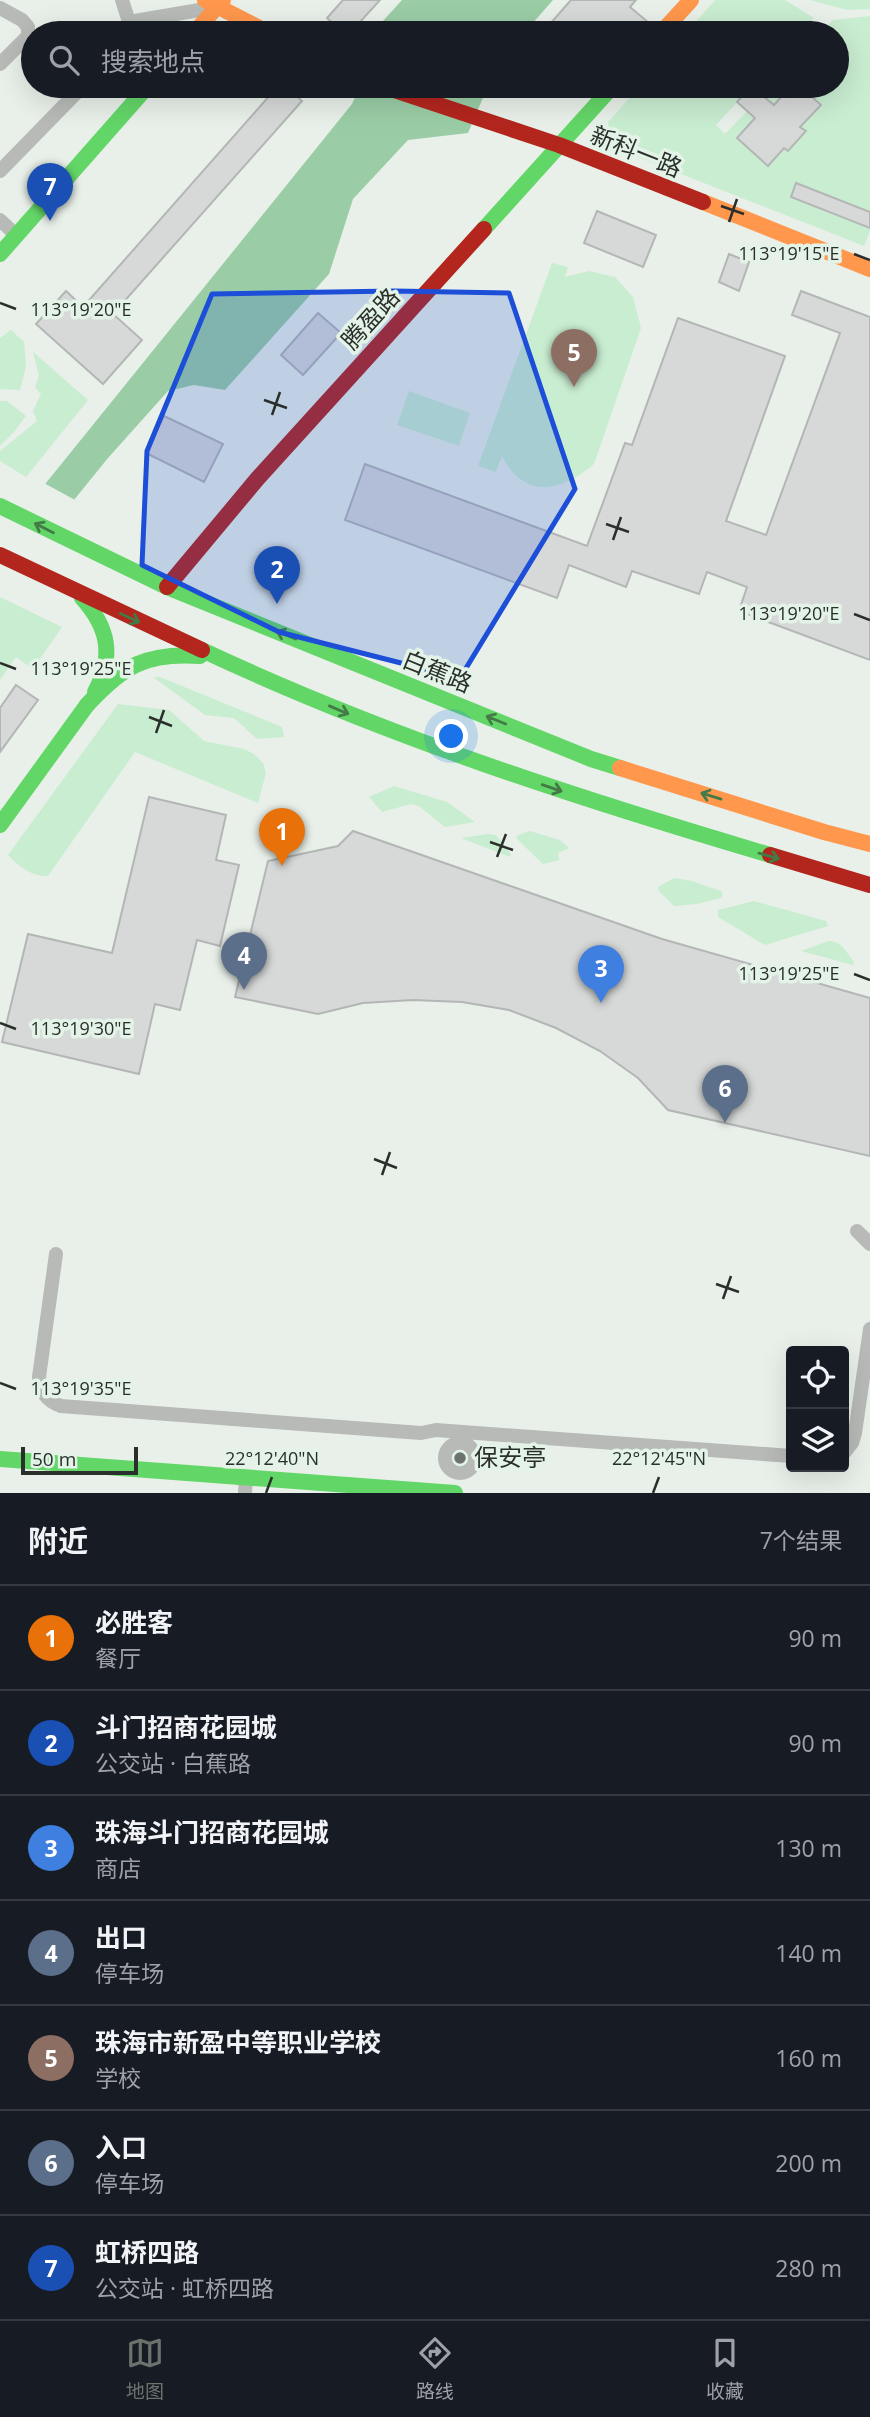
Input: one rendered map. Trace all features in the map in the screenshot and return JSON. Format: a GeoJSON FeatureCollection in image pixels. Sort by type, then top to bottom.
{"type":"FeatureCollection","features":[{"type":"Feature","properties":{"kind":"street"},"geometry":{"type":"LineString","coordinates":[[122,0],[127,21]]}},
{"type":"Feature","properties":{"kind":"street"},"geometry":{"type":"LineString","coordinates":[[672,21],[691,0]]}},
{"type":"Feature","properties":{"kind":"street"},"geometry":{"type":"LineString","coordinates":[[152,21],[215,2],[248,21]]}},
{"type":"Feature","properties":{"kind":"street"},"geometry":{"type":"LineString","coordinates":[[202,21],[215,2]]}},
{"type":"Feature","properties":{"kind":"street"},"geometry":{"type":"LineString","coordinates":[[0,8],[23,21]]}},
{"type":"Feature","properties":{"kind":"street"},"geometry":{"type":"LineString","coordinates":[[0,64],[21,43]]}},
{"type":"Feature","properties":{"kind":"street"},"geometry":{"type":"LineString","coordinates":[[0,171],[71,98]]}},
{"type":"Feature","properties":{"kind":"street"},"geometry":{"type":"LineString","coordinates":[[0,254],[137,98]]}},
{"type":"Feature","properties":{"kind":"street","name":"新科一路"},"geometry":{"type":"LineString","coordinates":[[418,98],[559,145],[870,269]]}},
{"type":"Feature","properties":{"kind":"street","name":"腾盈路"},"geometry":{"type":"LineString","coordinates":[[167,587],[258,478],[602,98]]}},
{"type":"Feature","properties":{"kind":"street"},"geometry":{"type":"LineString","coordinates":[[0,220],[16,235]]}},
{"type":"Feature","properties":{"kind":"street","name":"白蕉路"},"geometry":{"type":"LineString","coordinates":[[0,506],[167,587],[591,759],[870,844]]}},
{"type":"Feature","properties":{"kind":"street"},"geometry":{"type":"LineString","coordinates":[[0,555],[227,662],[383,728],[604,806],[870,884]]}},
{"type":"Feature","properties":{"kind":"street"},"geometry":{"type":"LineString","coordinates":[[0,825],[87,705],[105,670],[108,652],[100,619],[91,607],[69,589]]}},
{"type":"Feature","properties":{"kind":"street"},"geometry":{"type":"LineString","coordinates":[[87,705],[119,674],[153,655],[179,653],[227,662]]}},
{"type":"Feature","properties":{"kind":"street"},"geometry":{"type":"LineString","coordinates":[[857,1231],[870,1244]]}},
{"type":"Feature","properties":{"kind":"street"},"geometry":{"type":"LineString","coordinates":[[56,1254],[39,1377],[43,1393],[56,1405],[421,1433],[436,1430],[462,1437],[786,1456]]}},
{"type":"Feature","properties":{"kind":"street"},"geometry":{"type":"LineString","coordinates":[[849,1447],[855,1433],[870,1329]]}},
{"type":"Feature","properties":{"kind":"street"},"geometry":{"type":"LineString","coordinates":[[462,1437],[472,1449],[475,1458],[468,1471],[458,1473],[446,1465],[445,1455],[462,1437]]}},
{"type":"Feature","properties":{"kind":"street"},"geometry":{"type":"LineString","coordinates":[[0,1459],[245,1485],[455,1493],[458,1473]]}},
{"type":"Feature","properties":{"kind":"highlighted area"},"geometry":{"type":"Polygon","coordinates":[[[394,291],[509,293],[575,489],[460,678],[279,632],[142,565],[147,451],[212,294],[394,291]]]}},
{"type":"Feature","properties":{"kind":"shaded area"},"geometry":{"type":"Polygon","coordinates":[[[402,0],[553,0],[535,21],[383,21],[402,0]]]}},
{"type":"Feature","properties":{"kind":"shaded area"},"geometry":{"type":"Polygon","coordinates":[[[715,0],[785,0],[814,18],[811,21],[697,21],[715,0]]]}},
{"type":"Feature","properties":{"kind":"shaded area"},"geometry":{"type":"Polygon","coordinates":[[[810,0],[870,0],[870,9],[847,10],[810,0]]]}},
{"type":"Feature","properties":{"kind":"shaded area"},"geometry":{"type":"Polygon","coordinates":[[[870,16],[870,231],[864,246],[610,146],[608,122],[629,98],[741,98],[716,125],[725,134],[760,98],[849,98],[849,21],[833,20],[870,16]]]}},
{"type":"Feature","properties":{"kind":"shaded area"},"geometry":{"type":"Polygon","coordinates":[[[355,98],[483,98],[468,133],[408,140],[353,199],[329,274],[225,390],[194,385],[168,391],[108,458],[0,591],[0,540],[355,98]]]}},
{"type":"Feature","properties":{"kind":"shaded area"},"geometry":{"type":"Polygon","coordinates":[[[552,263],[568,267],[565,277],[589,271],[615,277],[633,297],[641,328],[594,464],[569,481],[544,487],[521,480],[502,456],[496,472],[478,466],[552,263]]]}},
{"type":"Feature","properties":{"kind":"shaded area"},"geometry":{"type":"Polygon","coordinates":[[[11,330],[24,342],[26,367],[20,390],[0,389],[0,338],[11,330]]]}},
{"type":"Feature","properties":{"kind":"shaded area"},"geometry":{"type":"Polygon","coordinates":[[[33,352],[88,400],[26,477],[0,461],[0,451],[37,421],[33,411],[41,394],[35,387],[39,376],[33,352]]]}},
{"type":"Feature","properties":{"kind":"shaded area"},"geometry":{"type":"Polygon","coordinates":[[[409,391],[470,413],[459,446],[397,425],[409,391]]]}},
{"type":"Feature","properties":{"kind":"shaded area"},"geometry":{"type":"Polygon","coordinates":[[[0,401],[7,401],[26,416],[0,446],[0,401]]]}},
{"type":"Feature","properties":{"kind":"shaded area"},"geometry":{"type":"Polygon","coordinates":[[[0,597],[62,627],[33,669],[16,657],[0,680],[0,597]]]}},
{"type":"Feature","properties":{"kind":"shaded area"},"geometry":{"type":"Polygon","coordinates":[[[153,677],[160,677],[282,727],[284,737],[257,739],[234,718],[205,715],[153,677]]]}},
{"type":"Feature","properties":{"kind":"shaded area"},"geometry":{"type":"Polygon","coordinates":[[[118,704],[169,710],[204,741],[244,749],[254,754],[263,763],[266,773],[258,803],[135,752],[48,876],[36,875],[26,870],[8,855],[118,704]]]}},
{"type":"Feature","properties":{"kind":"shaded area"},"geometry":{"type":"Polygon","coordinates":[[[394,786],[447,802],[475,822],[445,827],[419,806],[411,804],[382,812],[369,797],[394,786]]]}},
{"type":"Feature","properties":{"kind":"shaded area"},"geometry":{"type":"Polygon","coordinates":[[[530,831],[560,840],[569,848],[558,853],[559,860],[543,864],[516,838],[530,831]]]}},
{"type":"Feature","properties":{"kind":"shaded area"},"geometry":{"type":"Polygon","coordinates":[[[496,835],[511,854],[510,857],[461,838],[496,835]]]}},
{"type":"Feature","properties":{"kind":"shaded area"},"geometry":{"type":"Polygon","coordinates":[[[674,878],[692,881],[723,894],[721,898],[697,904],[674,906],[658,887],[674,878]]]}},
{"type":"Feature","properties":{"kind":"shaded area"},"geometry":{"type":"Polygon","coordinates":[[[754,901],[826,921],[828,926],[765,945],[718,917],[718,910],[754,901]]]}},
{"type":"Feature","properties":{"kind":"shaded area"},"geometry":{"type":"Polygon","coordinates":[[[829,941],[844,948],[854,962],[853,965],[801,951],[829,941]]]}},
{"type":"Feature","properties":{"kind":"pier"},"geometry":{"type":"Polygon","coordinates":[[[42,482],[77,501],[0,595],[0,534],[42,482]]]}},
{"type":"Feature","properties":{"kind":"building"},"geometry":{"type":"Polygon","coordinates":[[[343,0],[380,0],[361,21],[330,21],[327,18],[343,0]]]}},
{"type":"Feature","properties":{"kind":"building"},"geometry":{"type":"Polygon","coordinates":[[[571,0],[636,0],[630,7],[647,21],[553,21],[571,0]]]}},
{"type":"Feature","properties":{"kind":"building"},"geometry":{"type":"Polygon","coordinates":[[[267,98],[299,98],[302,101],[113,314],[142,340],[103,384],[36,324],[66,291],[83,307],[267,98]]]}},
{"type":"Feature","properties":{"kind":"building"},"geometry":{"type":"Polygon","coordinates":[[[740,98],[766,98],[774,105],[780,98],[813,98],[821,105],[800,127],[806,131],[788,151],[784,148],[768,166],[737,138],[755,118],[737,102],[740,98]]]}},
{"type":"Feature","properties":{"kind":"building"},"geometry":{"type":"Polygon","coordinates":[[[796,183],[870,212],[870,228],[791,197],[796,183]]]}},
{"type":"Feature","properties":{"kind":"building"},"geometry":{"type":"Polygon","coordinates":[[[597,211],[656,235],[643,267],[584,243],[597,211]]]}},
{"type":"Feature","properties":{"kind":"building"},"geometry":{"type":"Polygon","coordinates":[[[729,254],[749,262],[739,291],[719,282],[729,254]]]}},
{"type":"Feature","properties":{"kind":"building"},"geometry":{"type":"Polygon","coordinates":[[[801,291],[870,317],[870,660],[739,611],[747,587],[707,572],[699,594],[632,571],[626,587],[569,565],[557,598],[345,520],[365,464],[587,546],[625,443],[632,445],[678,318],[785,356],[726,521],[766,535],[840,333],[792,315],[801,291]]]}},
{"type":"Feature","properties":{"kind":"building"},"geometry":{"type":"Polygon","coordinates":[[[318,313],[341,333],[303,375],[281,355],[318,313]]]}},
{"type":"Feature","properties":{"kind":"building"},"geometry":{"type":"Polygon","coordinates":[[[164,416],[223,444],[204,482],[146,453],[164,416]]]}},
{"type":"Feature","properties":{"kind":"building"},"geometry":{"type":"Polygon","coordinates":[[[16,685],[38,700],[0,752],[0,708],[16,685]]]}},
{"type":"Feature","properties":{"kind":"building"},"geometry":{"type":"Polygon","coordinates":[[[149,797],[226,815],[216,860],[239,865],[220,946],[197,940],[180,1010],[155,1004],[139,1074],[2,1042],[28,934],[112,953],[149,797]]]}},
{"type":"Feature","properties":{"kind":"building"},"geometry":{"type":"Polygon","coordinates":[[[353,831],[662,939],[870,998],[870,1156],[668,1110],[638,1078],[600,1051],[556,1028],[509,1010],[462,1002],[413,1000],[363,1003],[318,1014],[235,997],[268,861],[338,846],[353,831]]]}},
{"type":"Feature","properties":{"kind":"traffic: fast"},"geometry":{"type":"LineString","coordinates":[[0,254],[137,98]]}},
{"type":"Feature","properties":{"kind":"traffic: fast"},"geometry":{"type":"LineString","coordinates":[[484,229],[602,98]]}},
{"type":"Feature","properties":{"kind":"traffic: fast"},"geometry":{"type":"LineString","coordinates":[[0,506],[167,587],[591,759],[620,768]]}},
{"type":"Feature","properties":{"kind":"traffic: fast"},"geometry":{"type":"LineString","coordinates":[[82,598],[98,620],[106,643],[105,666],[95,692]]}},
{"type":"Feature","properties":{"kind":"traffic: fast"},"geometry":{"type":"LineString","coordinates":[[202,650],[411,738],[554,788],[770,855]]}},
{"type":"Feature","properties":{"kind":"traffic: fast"},"geometry":{"type":"LineString","coordinates":[[87,705],[112,680],[137,664],[165,656],[200,656]]}},
{"type":"Feature","properties":{"kind":"traffic: fast"},"geometry":{"type":"LineString","coordinates":[[0,825],[87,705]]}},
{"type":"Feature","properties":{"kind":"traffic: fast"},"geometry":{"type":"LineString","coordinates":[[0,1459],[455,1493]]}},
{"type":"Feature","properties":{"kind":"traffic: slow"},"geometry":{"type":"LineString","coordinates":[[205,0],[246,21]]}},
{"type":"Feature","properties":{"kind":"traffic: slow"},"geometry":{"type":"LineString","coordinates":[[205,21],[223,0]]}},
{"type":"Feature","properties":{"kind":"traffic: slow"},"geometry":{"type":"LineString","coordinates":[[672,21],[691,0]]}},
{"type":"Feature","properties":{"kind":"traffic: slow"},"geometry":{"type":"LineString","coordinates":[[703,202],[870,269]]}},
{"type":"Feature","properties":{"kind":"traffic: slow"},"geometry":{"type":"LineString","coordinates":[[620,768],[870,844]]}},
{"type":"Feature","properties":{"kind":"traffic: jam"},"geometry":{"type":"LineString","coordinates":[[418,98],[559,145],[703,202]]}},
{"type":"Feature","properties":{"kind":"traffic: jam"},"geometry":{"type":"LineString","coordinates":[[167,587],[258,478],[484,229]]}},
{"type":"Feature","properties":{"kind":"traffic: jam"},"geometry":{"type":"LineString","coordinates":[[0,555],[202,650]]}},
{"type":"Feature","properties":{"kind":"traffic: jam"},"geometry":{"type":"LineString","coordinates":[[770,855],[870,885]]}},
{"type":"Feature","properties":{"kind":"place","name":"虹桥四路"},"geometry":{"type":"Point","coordinates":[50,221]}},
{"type":"Feature","properties":{"kind":"place","name":"珠海市新盈中等职业学校"},"geometry":{"type":"Point","coordinates":[574,387]}},
{"type":"Feature","properties":{"kind":"place","name":"斗门招商花园城"},"geometry":{"type":"Point","coordinates":[277,604]}},
{"type":"Feature","properties":{"kind":"place","name":"必胜客"},"geometry":{"type":"Point","coordinates":[282,866]}},
{"type":"Feature","properties":{"kind":"place","name":"出口"},"geometry":{"type":"Point","coordinates":[244,990]}},
{"type":"Feature","properties":{"kind":"place","name":"珠海斗门招商花园城"},"geometry":{"type":"Point","coordinates":[601,1003]}},
{"type":"Feature","properties":{"kind":"place","name":"入口"},"geometry":{"type":"Point","coordinates":[725,1123]}},
{"type":"Feature","properties":{"kind":"place","name":"保安亭"},"geometry":{"type":"Point","coordinates":[460,1458]}}]}
